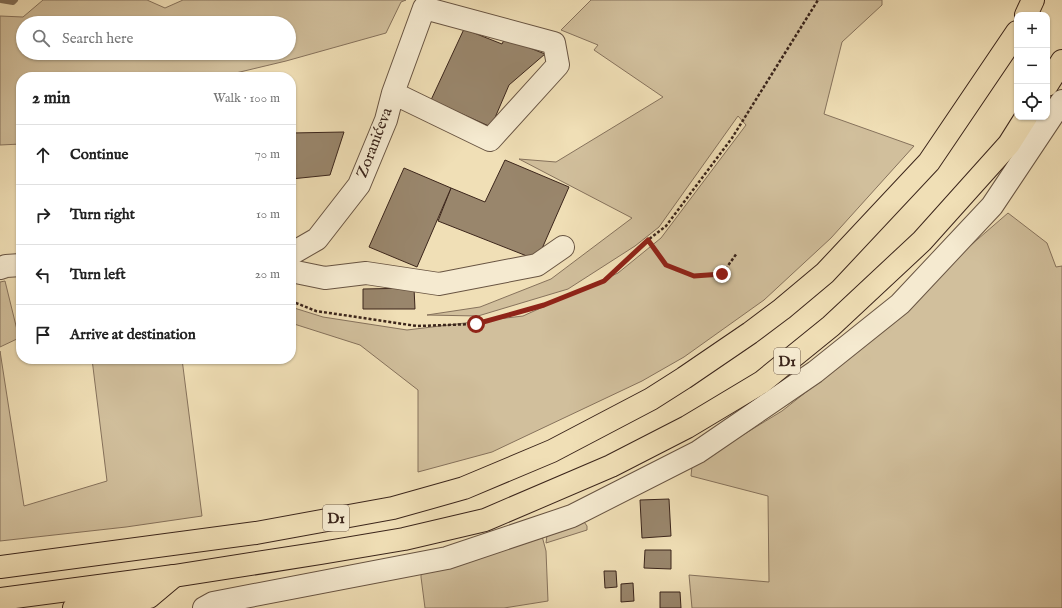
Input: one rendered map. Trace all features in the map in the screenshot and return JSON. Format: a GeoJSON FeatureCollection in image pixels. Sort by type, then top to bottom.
{"type":"FeatureCollection","features":[{"type":"Feature","properties":{"kind":"highway"},"geometry":{"type":"LineString","coordinates":[[1027,12],[1033,0]]}},
{"type":"Feature","properties":{"kind":"highway","name":"D1"},"geometry":{"type":"LineString","coordinates":[[0,567],[256,533],[393,508],[464,488],[552,451],[651,399],[718,356],[782,309],[825,273],[929,162],[1014,36]]}},
{"type":"Feature","properties":{"kind":"highway"},"geometry":{"type":"LineString","coordinates":[[1050,80],[1062,62]]}},
{"type":"Feature","properties":{"kind":"highway","name":"D1"},"geometry":{"type":"LineString","coordinates":[[0,599],[174,576],[404,539],[485,520],[611,466],[687,427],[762,382],[831,326],[922,241],[1009,144],[1024,120]]}},
{"type":"Feature","properties":{"kind":"highway"},"geometry":{"type":"LineString","coordinates":[[74,608],[76,606],[149,597],[174,576]]}},
{"type":"Feature","properties":{"kind":"street","name":"Zoranićeva"},"geometry":{"type":"LineString","coordinates":[[296,251],[317,239],[359,185],[386,120],[393,93],[424,8],[554,43],[558,66],[490,140],[393,93]]}},
{"type":"Feature","properties":{"kind":"street"},"geometry":{"type":"LineString","coordinates":[[208,605],[447,558],[572,516],[698,452],[815,372],[900,304],[992,206],[1062,101]]}},
{"type":"Feature","properties":{"kind":"street"},"geometry":{"type":"LineString","coordinates":[[296,272],[325,278],[366,273],[439,284],[538,265],[563,247]]}},
{"type":"Feature","properties":{"kind":"street"},"geometry":{"type":"LineString","coordinates":[[0,268],[16,265]]}},
{"type":"Feature","properties":{"kind":"path"},"geometry":{"type":"LineString","coordinates":[[296,303],[316,311],[417,326],[476,324],[544,305],[604,281],[648,240],[666,226],[732,138],[818,0]]}},
{"type":"Feature","properties":{"kind":"path"},"geometry":{"type":"LineString","coordinates":[[648,240],[666,265],[694,276],[722,274],[737,253]]}},
{"type":"Feature","properties":{"kind":"shaded area"},"geometry":{"type":"Polygon","coordinates":[[[43,0],[147,0],[165,8],[183,0],[406,0],[401,2],[386,33],[296,58],[296,16],[24,16],[43,0]]]}},
{"type":"Feature","properties":{"kind":"shaded area"},"geometry":{"type":"Polygon","coordinates":[[[591,0],[882,0],[882,5],[842,42],[824,114],[914,146],[831,238],[764,300],[684,357],[642,381],[492,452],[418,472],[418,390],[360,345],[296,325],[296,309],[323,317],[407,330],[523,316],[618,273],[661,238],[746,125],[738,116],[659,227],[635,246],[568,289],[478,316],[427,315],[480,307],[551,279],[632,218],[519,159],[556,162],[663,97],[594,50],[598,45],[561,30],[591,0]]]}},
{"type":"Feature","properties":{"kind":"shaded area"},"geometry":{"type":"Polygon","coordinates":[[[0,16],[16,17],[16,60],[290,60],[240,72],[16,72],[16,144],[0,145],[0,16]]]}},
{"type":"Feature","properties":{"kind":"shaded area"},"geometry":{"type":"Polygon","coordinates":[[[1008,213],[1047,243],[1056,267],[1062,266],[1062,608],[692,608],[689,575],[769,582],[768,496],[691,476],[692,466],[782,411],[895,322],[956,258],[1008,213]]]}},
{"type":"Feature","properties":{"kind":"shaded area"},"geometry":{"type":"Polygon","coordinates":[[[5,281],[16,326],[16,339],[0,347],[0,282],[5,281]]]}},
{"type":"Feature","properties":{"kind":"shaded area"},"geometry":{"type":"Polygon","coordinates":[[[0,351],[24,506],[107,481],[93,364],[183,364],[202,516],[126,527],[0,541],[0,351]]]}},
{"type":"Feature","properties":{"kind":"shaded area"},"geometry":{"type":"Polygon","coordinates":[[[582,519],[587,526],[587,530],[546,543],[547,535],[582,519]]]}},
{"type":"Feature","properties":{"kind":"shaded area"},"geometry":{"type":"Polygon","coordinates":[[[542,536],[546,551],[548,601],[504,608],[425,608],[421,570],[542,536]]]}},
{"type":"Feature","properties":{"kind":"building"},"geometry":{"type":"Polygon","coordinates":[[[464,29],[502,44],[505,38],[545,54],[509,85],[491,127],[431,100],[464,29]]]}},
{"type":"Feature","properties":{"kind":"building"},"geometry":{"type":"Polygon","coordinates":[[[344,132],[330,175],[296,178],[296,133],[344,132]]]}},
{"type":"Feature","properties":{"kind":"building"},"geometry":{"type":"Polygon","coordinates":[[[505,160],[569,187],[537,260],[438,221],[451,188],[485,202],[505,160]]]}},
{"type":"Feature","properties":{"kind":"building"},"geometry":{"type":"Polygon","coordinates":[[[404,168],[451,188],[417,267],[369,247],[404,168]]]}},
{"type":"Feature","properties":{"kind":"building"},"geometry":{"type":"Polygon","coordinates":[[[414,288],[415,309],[363,309],[363,289],[414,288]]]}},
{"type":"Feature","properties":{"kind":"building"},"geometry":{"type":"Polygon","coordinates":[[[669,499],[671,536],[642,538],[640,500],[669,499]]]}},
{"type":"Feature","properties":{"kind":"building"},"geometry":{"type":"Polygon","coordinates":[[[645,550],[671,550],[671,569],[644,568],[645,550]]]}},
{"type":"Feature","properties":{"kind":"building"},"geometry":{"type":"Polygon","coordinates":[[[604,571],[616,571],[617,587],[605,588],[604,571]]]}},
{"type":"Feature","properties":{"kind":"building"},"geometry":{"type":"Polygon","coordinates":[[[633,583],[634,601],[621,602],[621,584],[633,583]]]}},
{"type":"Feature","properties":{"kind":"building"},"geometry":{"type":"Polygon","coordinates":[[[660,592],[680,592],[681,608],[660,608],[660,592]]]}},
{"type":"Feature","properties":{"kind":"waterway"},"geometry":{"type":"LineString","coordinates":[[1,0],[13,2],[15,0]]}},
{"type":"Feature","properties":{"kind":"route"},"geometry":{"type":"LineString","coordinates":[[476,324],[544,305],[604,281],[648,240],[666,265],[694,276],[722,274]]}}]}
